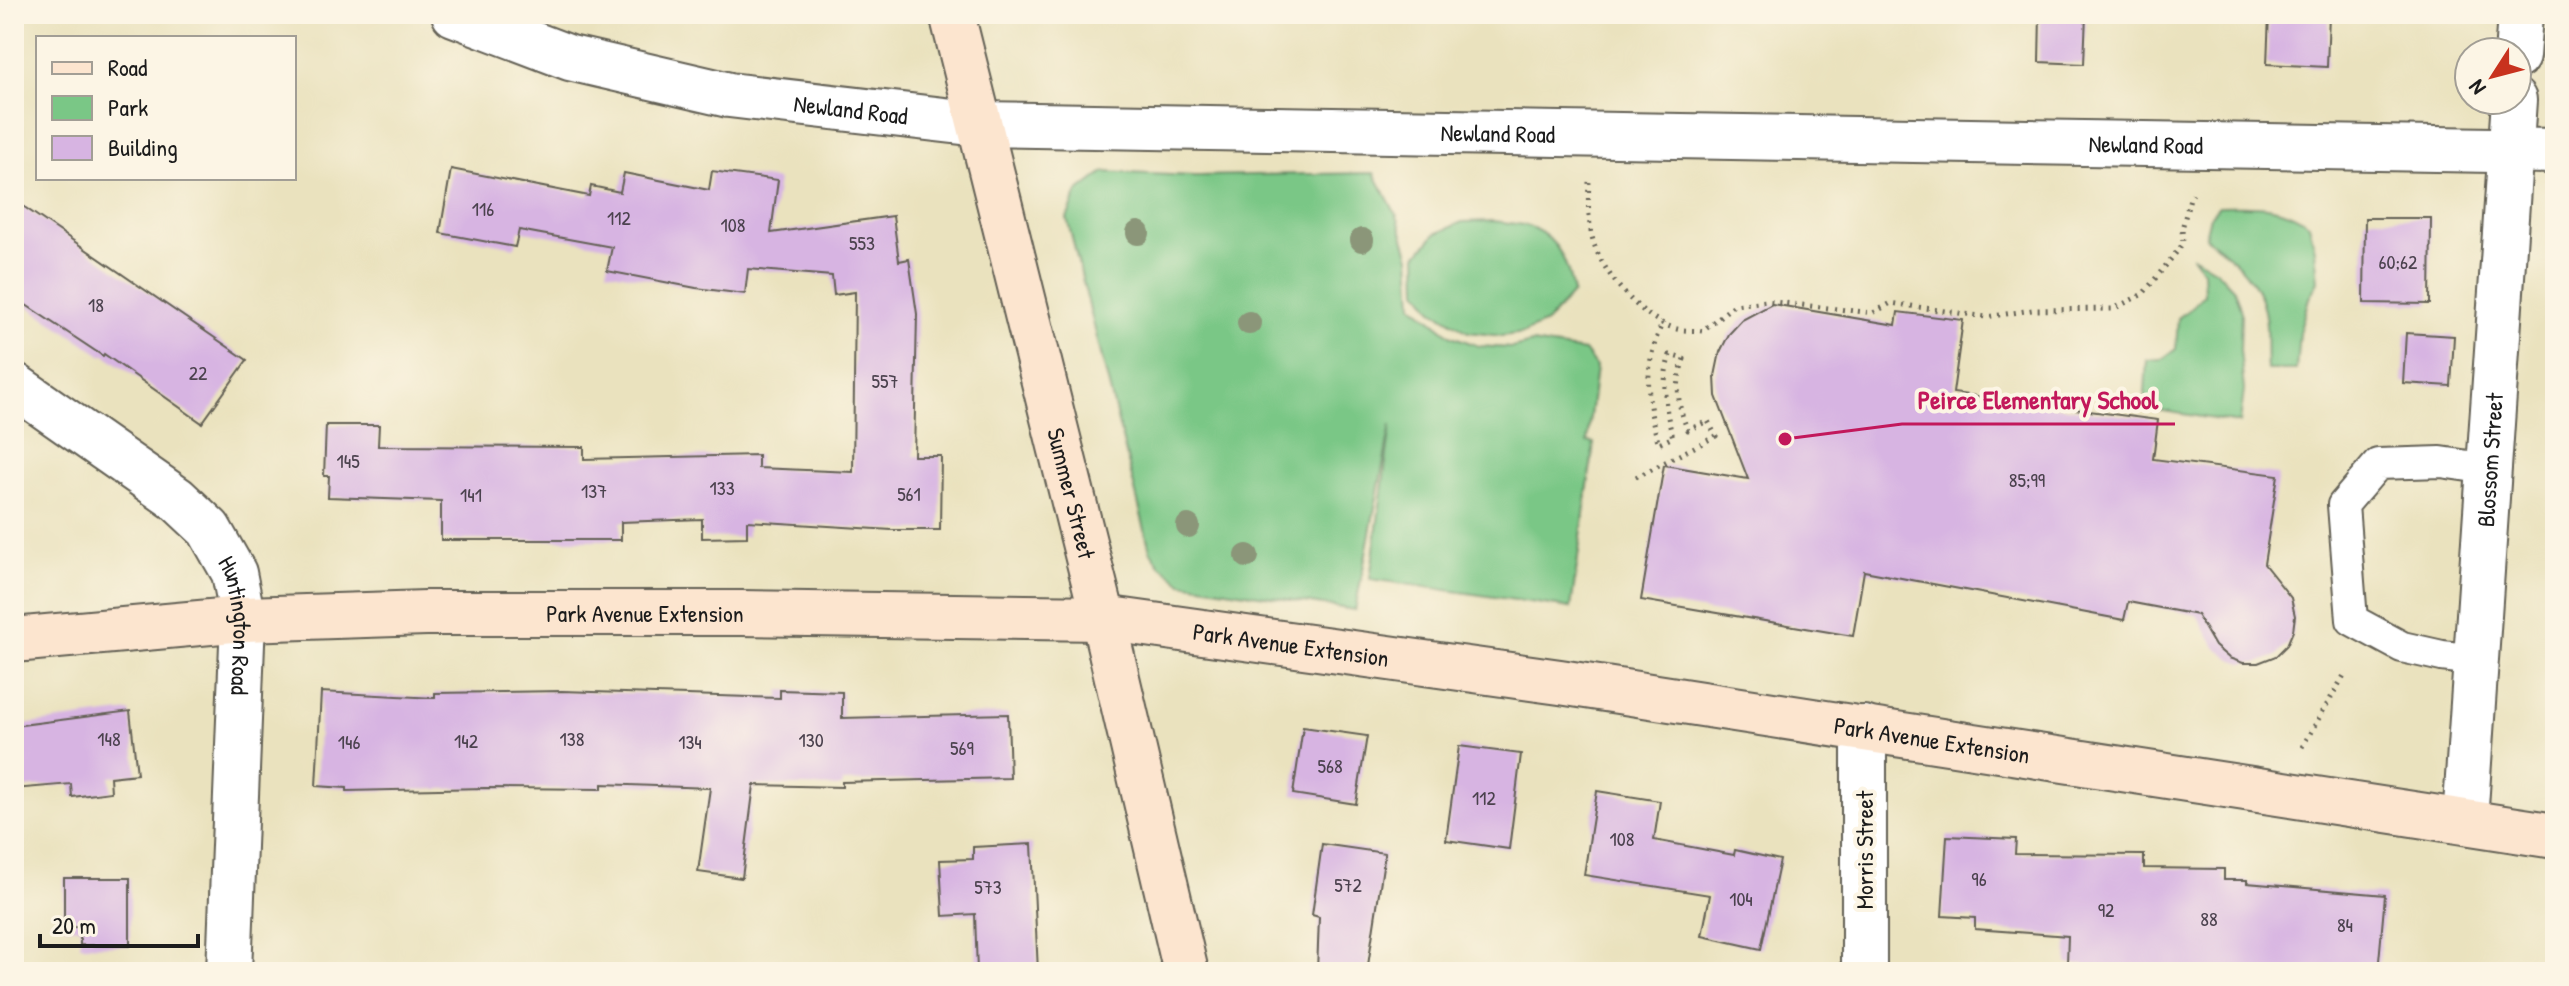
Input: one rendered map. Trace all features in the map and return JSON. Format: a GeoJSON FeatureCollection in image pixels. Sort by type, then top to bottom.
{"type":"FeatureCollection","features":[{"type":"Feature","properties":{"kind":"main road","name":"Summer Street"},"geometry":{"type":"LineString","coordinates":[[952,14],[1103,618],[1186,972]]}},
{"type":"Feature","properties":{"kind":"main road","name":"Park Avenue Extension"},"geometry":{"type":"LineString","coordinates":[[14,640],[243,619],[426,613],[1103,618],[1560,682],[2555,836]]}},
{"type":"Feature","properties":{"kind":"street","name":"Newland Road"},"geometry":{"type":"LineString","coordinates":[[454,14],[570,58],[729,95],[979,124],[2555,151]]}},
{"type":"Feature","properties":{"kind":"street"},"geometry":{"type":"LineString","coordinates":[[2518,36],[2520,14]]}},
{"type":"Feature","properties":{"kind":"street","name":"Blossom Street"},"geometry":{"type":"LineString","coordinates":[[2465,821],[2512,116]]}},
{"type":"Feature","properties":{"kind":"street","name":"Huntington Road"},"geometry":{"type":"LineString","coordinates":[[14,385],[165,490],[209,529],[234,573],[243,619],[229,972]]}},
{"type":"Feature","properties":{"kind":"street","name":"Morris Street"},"geometry":{"type":"LineString","coordinates":[[1864,728],[1864,972]]}},
{"type":"Feature","properties":{"kind":"lane"},"geometry":{"type":"LineString","coordinates":[[2476,660],[2402,647],[2352,620],[2343,505],[2378,464],[2441,462],[2489,469]]}},
{"type":"Feature","properties":{"kind":"path"},"geometry":{"type":"LineString","coordinates":[[1590,169],[1588,201],[1591,234],[1606,271],[1642,311],[1676,329],[1702,331],[1734,305],[1766,301],[1873,313],[1891,303],[1986,317],[2032,310],[2113,309],[2143,294],[2183,244],[2182,229],[2190,198],[2196,191]]}},
{"type":"Feature","properties":{"kind":"path"},"geometry":{"type":"LineString","coordinates":[[1636,477],[1716,436],[1708,421],[1688,430],[1679,406],[1678,387],[1684,359],[1670,355],[1665,391],[1667,417],[1673,437],[1659,444],[1648,407],[1648,377],[1654,340],[1663,322]]}},
{"type":"Feature","properties":{"kind":"path"},"geometry":{"type":"LineString","coordinates":[[2299,751],[2346,672]]}},
{"type":"Feature","properties":{"kind":"green space"},"geometry":{"type":"Polygon","coordinates":[[[1104,172],[1194,176],[1374,173],[1397,216],[1410,257],[1413,305],[1452,336],[1479,346],[1512,348],[1532,343],[1584,351],[1596,367],[1587,442],[1594,443],[1571,608],[1370,579],[1391,425],[1355,610],[1182,583],[1160,565],[1150,550],[1067,218],[1078,192],[1104,172]]]}},
{"type":"Feature","properties":{"kind":"green space"},"geometry":{"type":"Polygon","coordinates":[[[2219,206],[2276,209],[2309,224],[2318,281],[2309,298],[2299,333],[2296,370],[2267,370],[2264,311],[2254,285],[2238,264],[2205,237],[2210,216],[2219,206]]]}},
{"type":"Feature","properties":{"kind":"green space"},"geometry":{"type":"Polygon","coordinates":[[[1494,221],[1524,225],[1543,233],[1557,247],[1569,273],[1573,293],[1546,323],[1524,333],[1502,336],[1468,332],[1433,310],[1418,290],[1417,255],[1435,234],[1462,222],[1494,221]]]}},
{"type":"Feature","properties":{"kind":"green space"},"geometry":{"type":"Polygon","coordinates":[[[2192,256],[2216,270],[2234,289],[2241,312],[2240,350],[2244,390],[2240,423],[2144,408],[2147,360],[2162,359],[2176,349],[2178,318],[2204,294],[2203,271],[2192,256]]]}},
{"type":"Feature","properties":{"kind":"building"},"geometry":{"type":"Polygon","coordinates":[[[2040,14],[2086,14],[2084,64],[2039,62],[2040,14]]]}},
{"type":"Feature","properties":{"kind":"building"},"geometry":{"type":"Polygon","coordinates":[[[2269,14],[2329,14],[2327,67],[2267,64],[2269,14]]]}},
{"type":"Feature","properties":{"kind":"building"},"geometry":{"type":"Polygon","coordinates":[[[451,169],[589,196],[591,186],[620,192],[624,173],[709,190],[712,171],[778,180],[771,233],[893,216],[899,261],[909,259],[917,314],[914,456],[941,456],[940,530],[747,521],[747,537],[702,538],[702,519],[621,522],[621,540],[441,540],[441,501],[328,497],[329,476],[324,476],[326,425],[379,425],[378,446],[584,447],[584,459],[758,455],[758,468],[853,472],[855,292],[834,295],[832,276],[748,269],[745,294],[696,288],[607,271],[612,247],[519,230],[515,247],[440,233],[451,169]]]}},
{"type":"Feature","properties":{"kind":"building"},"geometry":{"type":"Polygon","coordinates":[[[14,200],[247,360],[202,423],[104,354],[14,297],[14,200]]]}},
{"type":"Feature","properties":{"kind":"building"},"geometry":{"type":"Polygon","coordinates":[[[2365,218],[2431,218],[2430,304],[2364,303],[2365,218]]]}},
{"type":"Feature","properties":{"kind":"building"},"geometry":{"type":"Polygon","coordinates":[[[1772,304],[1896,325],[1898,312],[1963,320],[1953,393],[2158,420],[2153,459],[2278,475],[2264,564],[2291,598],[2295,616],[2287,645],[2276,656],[2258,663],[2243,663],[2229,658],[2215,646],[2197,615],[2128,602],[2124,620],[1864,571],[1853,636],[1641,600],[1664,465],[1748,479],[1716,396],[1715,376],[1720,352],[1729,334],[1742,320],[1772,304]]]}},
{"type":"Feature","properties":{"kind":"building"},"geometry":{"type":"Polygon","coordinates":[[[2406,333],[2454,336],[2451,386],[2403,383],[2406,333]]]}},
{"type":"Feature","properties":{"kind":"building"},"geometry":{"type":"Polygon","coordinates":[[[780,690],[842,692],[842,718],[1008,714],[1010,778],[842,782],[842,787],[754,785],[742,878],[698,872],[710,788],[602,784],[602,789],[347,791],[347,788],[316,786],[321,692],[435,698],[435,693],[562,691],[780,698],[780,690]]]}},
{"type":"Feature","properties":{"kind":"building"},"geometry":{"type":"Polygon","coordinates":[[[130,711],[137,774],[110,777],[111,792],[72,797],[71,784],[14,789],[14,726],[130,711]]]}},
{"type":"Feature","properties":{"kind":"building"},"geometry":{"type":"Polygon","coordinates":[[[1303,727],[1367,736],[1356,804],[1293,794],[1303,727]]]}},
{"type":"Feature","properties":{"kind":"building"},"geometry":{"type":"Polygon","coordinates":[[[1459,746],[1521,754],[1509,849],[1446,840],[1459,746]]]}},
{"type":"Feature","properties":{"kind":"building"},"geometry":{"type":"Polygon","coordinates":[[[1597,791],[1660,801],[1654,840],[1734,855],[1735,850],[1780,860],[1761,949],[1702,936],[1710,895],[1584,875],[1597,791]]]}},
{"type":"Feature","properties":{"kind":"building"},"geometry":{"type":"Polygon","coordinates":[[[1947,836],[2016,839],[2015,854],[2144,855],[2144,868],[2224,869],[2224,880],[2385,895],[2378,972],[2084,972],[2084,964],[2067,964],[2068,936],[1975,929],[1975,918],[1942,916],[1947,836]]]}},
{"type":"Feature","properties":{"kind":"building"},"geometry":{"type":"Polygon","coordinates":[[[1032,844],[1038,972],[977,972],[975,914],[943,916],[940,860],[973,859],[973,847],[1032,844]]]}},
{"type":"Feature","properties":{"kind":"building"},"geometry":{"type":"Polygon","coordinates":[[[1322,844],[1385,853],[1367,972],[1317,972],[1319,917],[1312,915],[1322,844]]]}},
{"type":"Feature","properties":{"kind":"building"},"geometry":{"type":"Polygon","coordinates":[[[64,878],[130,878],[130,946],[80,945],[80,927],[64,927],[64,878]]]}},
{"type":"Feature","properties":{"kind":"place","name":"Peirce Elementary School"},"geometry":{"type":"Point","coordinates":[1785,439]}}]}
